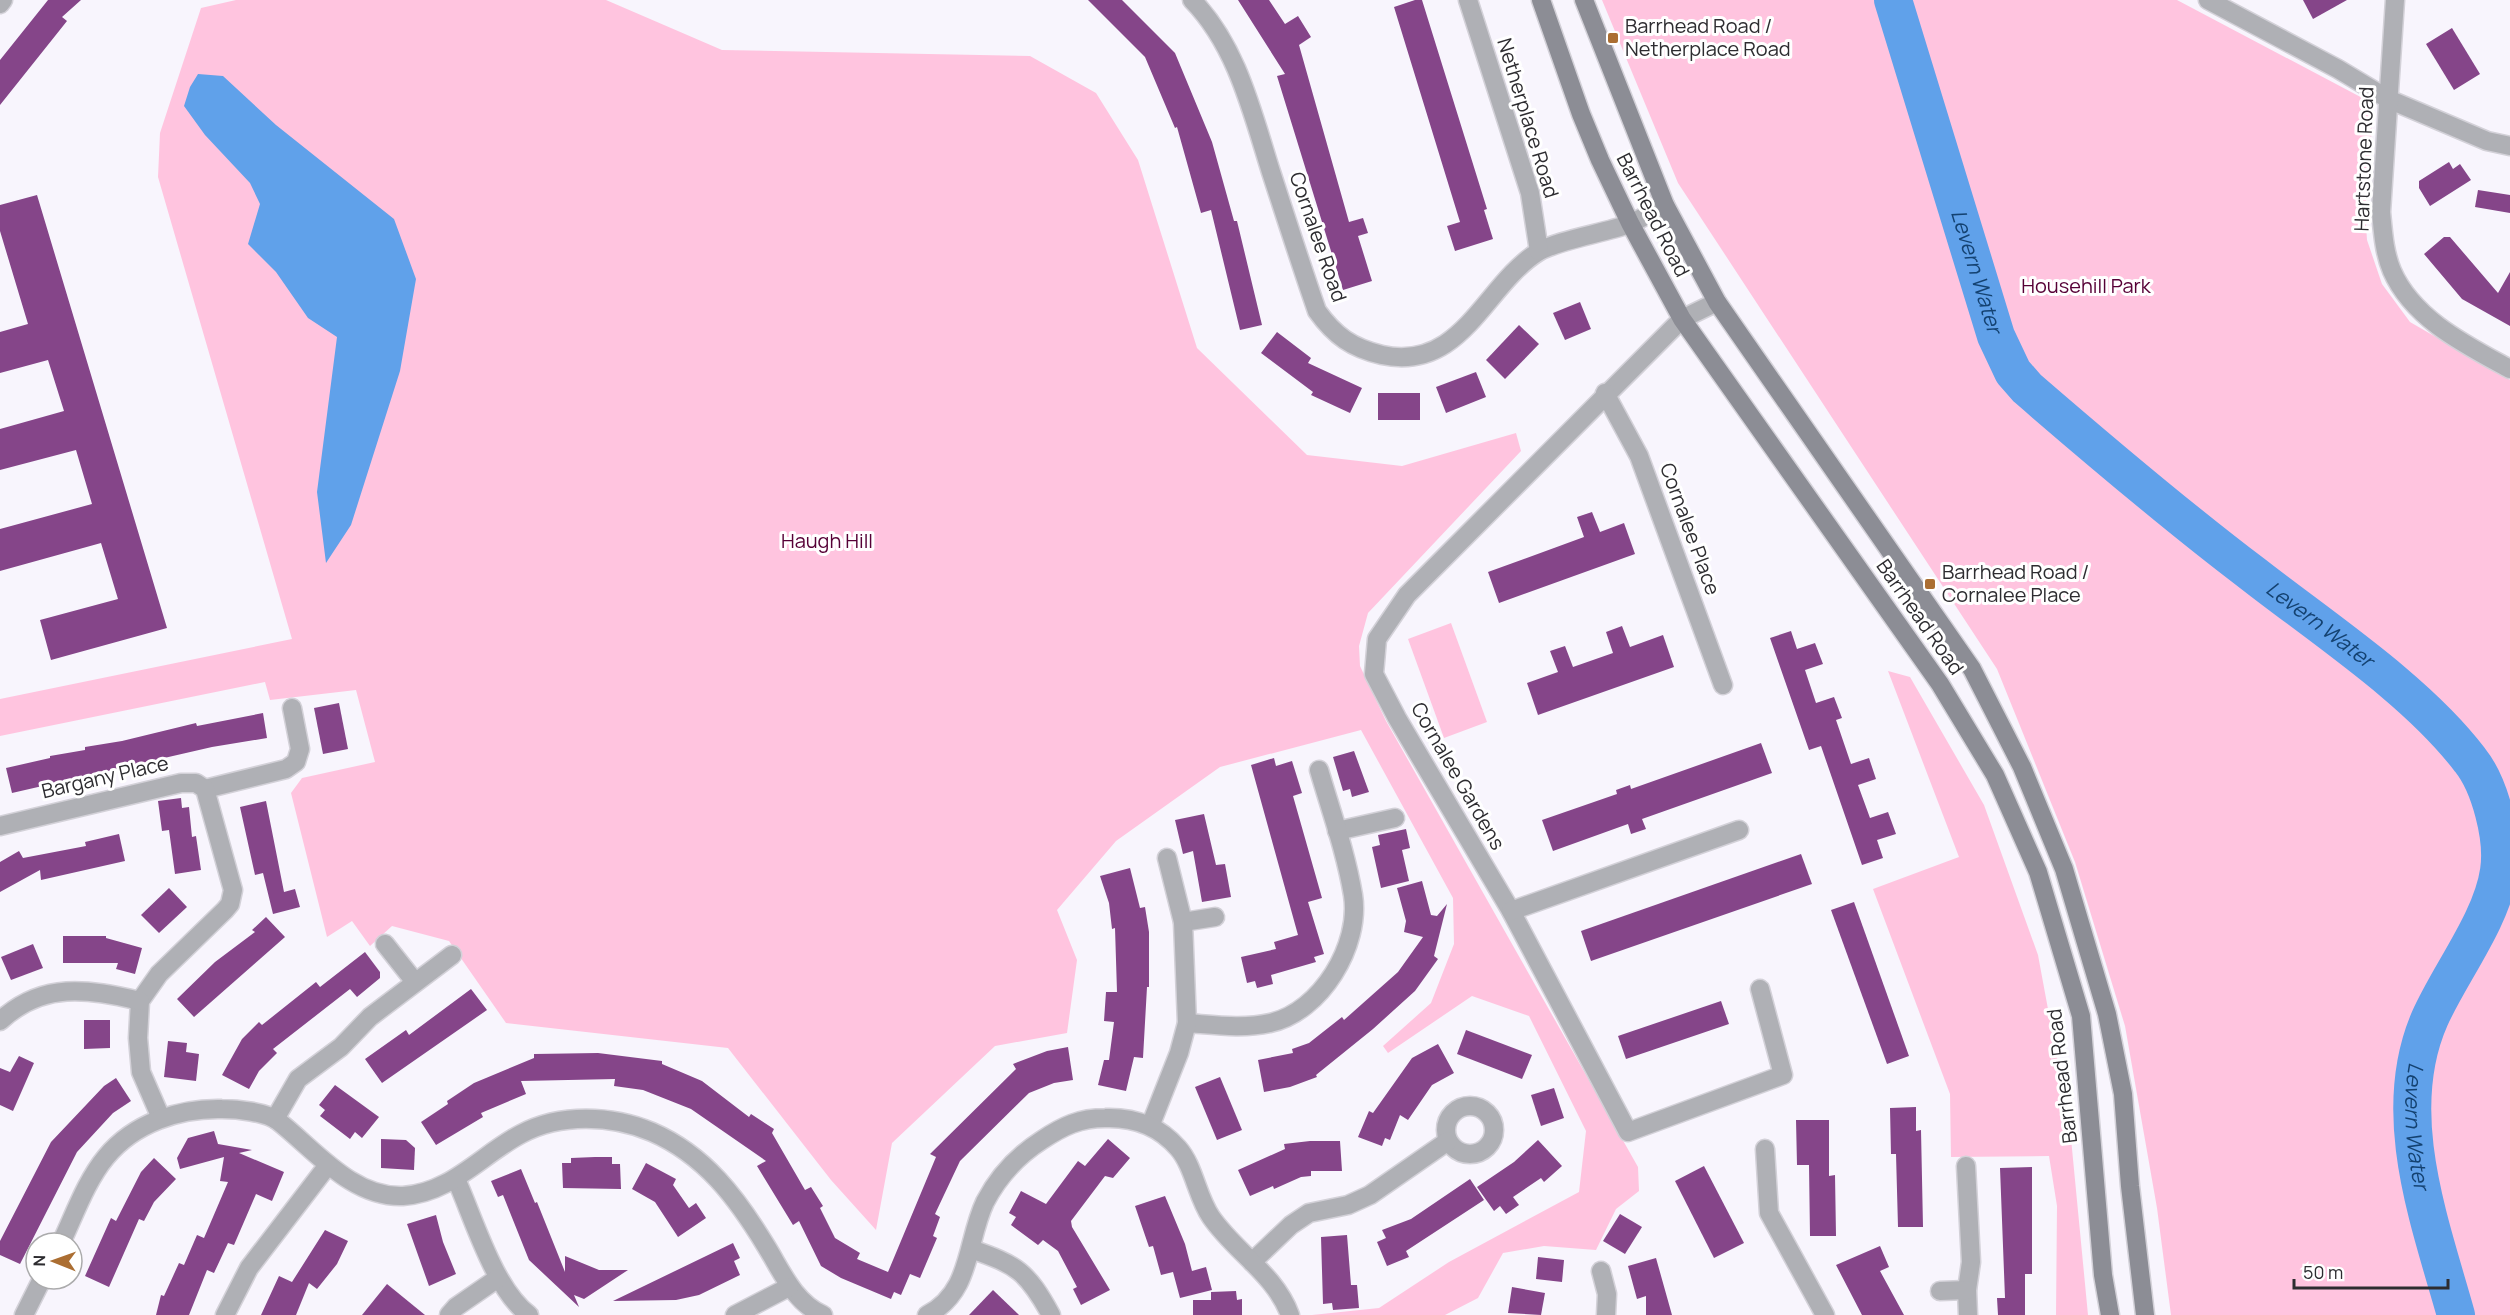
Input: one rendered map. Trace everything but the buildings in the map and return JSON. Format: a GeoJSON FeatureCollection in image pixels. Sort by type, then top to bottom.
{"type":"FeatureCollection","features":[{"type":"Feature","properties":{"kind":"main road","name":"Barrhead Road"},"geometry":{"type":"LineString","coordinates":[[1541,0],[1581,114],[1630,224],[1682,319],[1935,676],[1995,775],[2038,872],[2081,1016],[2103,1275],[2110,1315]]}},
{"type":"Feature","properties":{"kind":"main road","name":"Barrhead Road"},"geometry":{"type":"LineString","coordinates":[[1584,0],[1665,205],[1717,302],[1972,669],[2022,767],[2064,869],[2108,1014],[2123,1094],[2130,1186],[2145,1315]]}},
{"type":"Feature","properties":{"kind":"main road"},"geometry":{"type":"LineString","coordinates":[[2069,977],[2094,970]]}},
{"type":"Feature","properties":{"kind":"street"},"geometry":{"type":"LineString","coordinates":[[0,4],[3,0]]}},
{"type":"Feature","properties":{"kind":"street","name":"Cornalee Road"},"geometry":{"type":"LineString","coordinates":[[1192,0],[1206,14],[1225,42],[1249,103],[1317,311],[1331,330],[1346,342],[1362,350],[1388,356],[1415,356],[1444,346],[1461,332],[1539,251],[1630,224],[1665,205]]}},
{"type":"Feature","properties":{"kind":"street","name":"Netherplace Road"},"geometry":{"type":"LineString","coordinates":[[1468,0],[1530,193],[1539,251]]}},
{"type":"Feature","properties":{"kind":"street"},"geometry":{"type":"LineString","coordinates":[[2208,0],[2338,69],[2388,99],[2487,141],[2510,146]]}},
{"type":"Feature","properties":{"kind":"street","name":"Hartstone Road"},"geometry":{"type":"LineString","coordinates":[[2395,0],[2381,213],[2384,243],[2392,272],[2429,320],[2510,369]]}},
{"type":"Feature","properties":{"kind":"street","name":"Cornalee Gardens"},"geometry":{"type":"LineString","coordinates":[[1717,302],[1682,319],[1605,393],[1407,596],[1377,639],[1374,674],[1397,718],[1511,911],[1628,1131],[1784,1075],[1760,988]]}},
{"type":"Feature","properties":{"kind":"street","name":"Cornalee Place"},"geometry":{"type":"LineString","coordinates":[[1605,393],[1639,456],[1723,685]]}},
{"type":"Feature","properties":{"kind":"street"},"geometry":{"type":"LineString","coordinates":[[161,1118],[141,1072],[138,1038],[140,1001],[159,974],[220,916],[232,899],[232,890],[206,789],[286,770],[296,762],[300,749],[292,708]]}},
{"type":"Feature","properties":{"kind":"street"},"geometry":{"type":"LineString","coordinates":[[1187,1023],[1245,1026],[1272,1023],[1303,1007],[1335,974],[1352,929],[1353,897],[1319,770]]}},
{"type":"Feature","properties":{"kind":"street","name":"Bargany Place"},"geometry":{"type":"LineString","coordinates":[[0,826],[181,783],[196,783],[206,789]]}},
{"type":"Feature","properties":{"kind":"street"},"geometry":{"type":"LineString","coordinates":[[1337,831],[1395,818]]}},
{"type":"Feature","properties":{"kind":"street"},"geometry":{"type":"LineString","coordinates":[[1511,911],[1739,830]]}},
{"type":"Feature","properties":{"kind":"street"},"geometry":{"type":"LineString","coordinates":[[1150,1124],[1179,1053],[1187,1023],[1183,922],[1167,858]]}},
{"type":"Feature","properties":{"kind":"street"},"geometry":{"type":"LineString","coordinates":[[1183,922],[1215,917]]}},
{"type":"Feature","properties":{"kind":"street"},"geometry":{"type":"LineString","coordinates":[[386,944],[415,982]]}},
{"type":"Feature","properties":{"kind":"street"},"geometry":{"type":"LineString","coordinates":[[275,1119],[298,1079],[341,1047],[370,1017],[452,955]]}},
{"type":"Feature","properties":{"kind":"street"},"geometry":{"type":"LineString","coordinates":[[0,1021],[34,999],[56,991],[81,989],[140,1001]]}},
{"type":"Feature","properties":{"kind":"street"},"geometry":{"type":"LineString","coordinates":[[67,1231],[105,1158],[128,1136],[161,1118],[201,1108],[227,1109],[275,1119],[328,1165],[367,1190],[386,1196],[428,1192],[456,1179],[521,1134],[548,1123],[594,1119],[651,1132],[691,1152],[713,1172],[766,1245],[789,1287],[814,1311],[823,1315]]}},
{"type":"Feature","properties":{"kind":"street"},"geometry":{"type":"LineString","coordinates":[[927,1315],[949,1299],[960,1284],[984,1204],[999,1178],[1014,1159],[1036,1143],[1078,1120],[1118,1118],[1150,1124],[1179,1149],[1210,1217],[1278,1289],[1290,1315]]}},
{"type":"Feature","properties":{"kind":"street"},"geometry":{"type":"LineString","coordinates":[[1252,1262],[1291,1225],[1309,1213],[1348,1205],[1370,1195],[1448,1141]]}},
{"type":"Feature","properties":{"kind":"street"},"geometry":{"type":"LineString","coordinates":[[1765,1149],[1769,1213],[1825,1315]]}},
{"type":"Feature","properties":{"kind":"street"},"geometry":{"type":"LineString","coordinates":[[225,1315],[249,1268],[328,1165]]}},
{"type":"Feature","properties":{"kind":"street"},"geometry":{"type":"LineString","coordinates":[[1966,1166],[1971,1262],[1966,1290],[1968,1315]]}},
{"type":"Feature","properties":{"kind":"street"},"geometry":{"type":"LineString","coordinates":[[456,1179],[498,1278],[517,1306],[529,1315]]}},
{"type":"Feature","properties":{"kind":"street"},"geometry":{"type":"LineString","coordinates":[[971,1249],[1006,1261],[1028,1276],[1051,1315]]}},
{"type":"Feature","properties":{"kind":"street"},"geometry":{"type":"LineString","coordinates":[[1601,1271],[1607,1294],[1606,1315]]}},
{"type":"Feature","properties":{"kind":"street"},"geometry":{"type":"LineString","coordinates":[[449,1315],[456,1307],[498,1278]]}},
{"type":"Feature","properties":{"kind":"street"},"geometry":{"type":"LineString","coordinates":[[735,1315],[789,1287]]}},
{"type":"Feature","properties":{"kind":"street"},"geometry":{"type":"LineString","coordinates":[[1940,1291],[1966,1290]]}},
{"type":"Feature","properties":{"kind":"street"},"geometry":{"type":"LineString","coordinates":[[24,1315],[36,1291]]}},
{"type":"Feature","properties":{"kind":"green space","name":"Haugh Hill"},"geometry":{"type":"Polygon","coordinates":[[[236,0],[606,0],[722,50],[1030,56],[1096,93],[1138,160],[1197,348],[1307,455],[1402,466],[1516,433],[1521,451],[1368,613],[1359,646],[1360,666],[1386,721],[1638,1167],[1639,1191],[1616,1209],[1596,1250],[1544,1246],[1503,1253],[1478,1298],[1445,1315],[1312,1315],[1379,1308],[1449,1262],[1579,1192],[1586,1131],[1529,1016],[1472,996],[1388,1053],[1383,1046],[1431,1003],[1454,944],[1453,898],[1361,730],[1220,767],[1116,841],[1057,910],[1077,960],[1067,1033],[995,1046],[892,1143],[876,1230],[831,1180],[728,1048],[506,1023],[449,941],[392,926],[370,946],[352,921],[327,937],[291,793],[302,778],[375,762],[356,690],[270,700],[265,682],[0,736],[0,699],[292,639],[158,177],[160,133],[201,8],[236,0]]]}},
{"type":"Feature","properties":{"kind":"green space","name":"Househill Park"},"geometry":{"type":"Polygon","coordinates":[[[1602,0],[2177,0],[2370,102],[2373,115],[2365,210],[2367,240],[2382,284],[2410,322],[2510,380],[2510,1315],[2171,1315],[2157,1208],[2125,1026],[2075,862],[1997,669],[1678,183],[1602,0]]]}},
{"type":"Feature","properties":{"kind":"green space"},"geometry":{"type":"Polygon","coordinates":[[[1451,623],[1487,722],[1444,738],[1408,639],[1451,623]]]}},
{"type":"Feature","properties":{"kind":"green space"},"geometry":{"type":"Polygon","coordinates":[[[1888,671],[1910,677],[1984,805],[2038,955],[2070,1128],[2088,1315],[2056,1315],[2057,1206],[2049,1156],[1951,1157],[1950,1094],[1873,889],[1959,857],[1888,671]]]}},
{"type":"Feature","properties":{"kind":"water"},"geometry":{"type":"Polygon","coordinates":[[[198,74],[223,76],[276,125],[394,219],[416,279],[400,371],[351,525],[326,563],[317,492],[337,337],[308,318],[276,272],[248,244],[260,204],[250,183],[205,135],[184,106],[190,87],[198,74]]]}},
{"type":"Feature","properties":{"kind":"waterway","name":"Levern Water"},"geometry":{"type":"LineString","coordinates":[[1893,0],[1996,336],[2013,372],[2027,388],[2167,506],[2396,685],[2448,734],[2470,760],[2484,783],[2494,812],[2499,843],[2499,871],[2495,890],[2479,927],[2430,1018],[2418,1054],[2413,1091],[2413,1129],[2425,1205],[2456,1315]]}},
{"type":"Feature","properties":{"kind":"place","name":"Barrhead Road / Netherplace Road"},"geometry":{"type":"Point","coordinates":[1613,38]}},
{"type":"Feature","properties":{"kind":"place","name":"Barrhead Road / Cornalee Place"},"geometry":{"type":"Point","coordinates":[1930,584]}}]}
